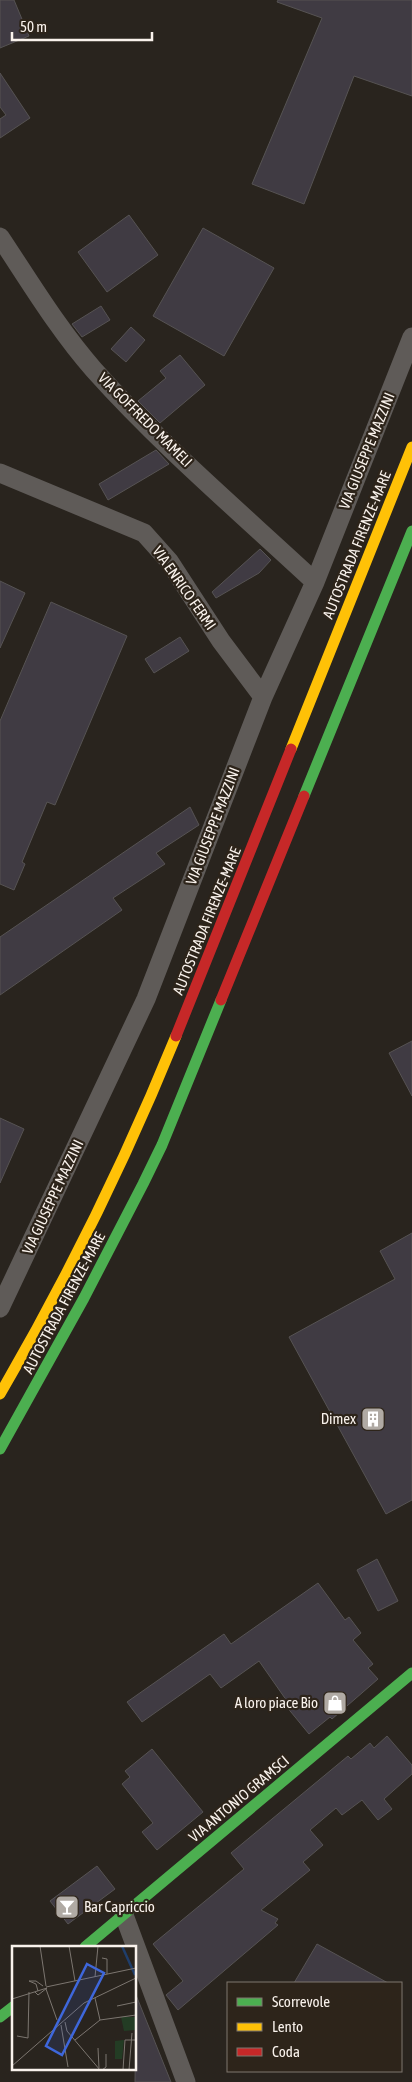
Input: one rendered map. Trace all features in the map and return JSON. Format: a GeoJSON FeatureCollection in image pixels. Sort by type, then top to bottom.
{"type":"FeatureCollection","features":[{"type":"Feature","properties":{"kind":"main road","name":"AUTOSTRADA FIRENZE-MARE"},"geometry":{"type":"LineString","coordinates":[[0,1394],[73,1261],[142,1120],[412,447]]}},
{"type":"Feature","properties":{"kind":"main road","name":"AUTOSTRADA FIRENZE-MARE"},"geometry":{"type":"LineString","coordinates":[[0,1449],[60,1345],[122,1228],[162,1145],[412,531]]}},
{"type":"Feature","properties":{"kind":"main road","name":"VIA ANTONIO GRAMSCI"},"geometry":{"type":"LineString","coordinates":[[86,1946],[412,1673]]}},
{"type":"Feature","properties":{"kind":"main road"},"geometry":{"type":"LineString","coordinates":[[0,2017],[12,2008]]}},
{"type":"Feature","properties":{"kind":"street","name":"VIA GOFFREDO MAMELI"},"geometry":{"type":"LineString","coordinates":[[0,237],[63,332],[134,413],[316,582]]}},
{"type":"Feature","properties":{"kind":"street","name":"VIA GIUSEPPE MAZZINI"},"geometry":{"type":"LineString","coordinates":[[0,1308],[146,999],[263,697],[316,582],[412,337]]}},
{"type":"Feature","properties":{"kind":"street","name":"VIA ENRICO FERMI"},"geometry":{"type":"LineString","coordinates":[[0,474],[144,533],[169,561],[221,641],[263,697]]}},
{"type":"Feature","properties":{"kind":"street"},"geometry":{"type":"LineString","coordinates":[[124,1915],[136,1946]]}},
{"type":"Feature","properties":{"kind":"street"},"geometry":{"type":"LineString","coordinates":[[136,1947],[186,2082]]}},
{"type":"Feature","properties":{"kind":"building"},"geometry":{"type":"Polygon","coordinates":[[[0,0],[14,0],[29,36],[0,48],[0,0]]]}},
{"type":"Feature","properties":{"kind":"building"},"geometry":{"type":"Polygon","coordinates":[[[278,0],[412,0],[412,96],[354,76],[304,204],[252,184],[322,18],[277,2],[278,0]]]}},
{"type":"Feature","properties":{"kind":"building"},"geometry":{"type":"Polygon","coordinates":[[[0,73],[30,118],[0,138],[0,119],[6,115],[0,107],[0,73]]]}},
{"type":"Feature","properties":{"kind":"building"},"geometry":{"type":"Polygon","coordinates":[[[129,215],[158,255],[107,292],[78,252],[129,215]]]}},
{"type":"Feature","properties":{"kind":"building"},"geometry":{"type":"Polygon","coordinates":[[[203,228],[274,268],[224,356],[153,316],[203,228]]]}},
{"type":"Feature","properties":{"kind":"building"},"geometry":{"type":"Polygon","coordinates":[[[101,306],[110,320],[82,337],[72,324],[101,306]]]}},
{"type":"Feature","properties":{"kind":"building"},"geometry":{"type":"Polygon","coordinates":[[[131,327],[145,340],[126,362],[111,349],[131,327]]]}},
{"type":"Feature","properties":{"kind":"building"},"geometry":{"type":"Polygon","coordinates":[[[180,355],[205,385],[160,423],[138,401],[166,378],[160,371],[180,355]]]}},
{"type":"Feature","properties":{"kind":"building"},"geometry":{"type":"Polygon","coordinates":[[[156,450],[169,464],[108,500],[99,484],[156,450]]]}},
{"type":"Feature","properties":{"kind":"building"},"geometry":{"type":"Polygon","coordinates":[[[260,549],[271,560],[259,573],[216,598],[212,592],[260,549]]]}},
{"type":"Feature","properties":{"kind":"building"},"geometry":{"type":"Polygon","coordinates":[[[0,581],[25,593],[0,648],[0,581]]]}},
{"type":"Feature","properties":{"kind":"building"},"geometry":{"type":"Polygon","coordinates":[[[51,602],[127,636],[55,805],[47,802],[22,862],[25,864],[14,890],[0,884],[0,721],[51,602]]]}},
{"type":"Feature","properties":{"kind":"building"},"geometry":{"type":"Polygon","coordinates":[[[180,637],[189,651],[154,673],[145,659],[180,637]]]}},
{"type":"Feature","properties":{"kind":"building"},"geometry":{"type":"Polygon","coordinates":[[[190,807],[199,825],[156,853],[165,864],[113,898],[122,910],[0,995],[0,937],[190,807]]]}},
{"type":"Feature","properties":{"kind":"building"},"geometry":{"type":"Polygon","coordinates":[[[412,1041],[412,1096],[389,1053],[412,1041]]]}},
{"type":"Feature","properties":{"kind":"building"},"geometry":{"type":"Polygon","coordinates":[[[0,1118],[24,1129],[0,1183],[0,1118]]]}},
{"type":"Feature","properties":{"kind":"building","name":"Dimex"},"geometry":{"type":"Polygon","coordinates":[[[412,1233],[412,1500],[386,1514],[289,1337],[395,1279],[380,1251],[412,1233]]]}},
{"type":"Feature","properties":{"kind":"building"},"geometry":{"type":"Polygon","coordinates":[[[377,1559],[398,1601],[378,1611],[357,1570],[377,1559]]]}},
{"type":"Feature","properties":{"kind":"building"},"geometry":{"type":"Polygon","coordinates":[[[318,1583],[345,1620],[349,1617],[361,1633],[353,1640],[373,1664],[368,1668],[378,1679],[332,1719],[330,1717],[309,1734],[286,1706],[289,1704],[259,1661],[221,1688],[210,1674],[142,1722],[127,1702],[224,1634],[231,1644],[318,1583]]]}},
{"type":"Feature","properties":{"kind":"building"},"geometry":{"type":"Polygon","coordinates":[[[387,1736],[412,1765],[412,1774],[384,1799],[392,1809],[378,1820],[362,1800],[342,1815],[336,1808],[310,1830],[323,1845],[303,1862],[310,1870],[261,1910],[278,1919],[275,1923],[278,1925],[178,2010],[166,1995],[183,1981],[153,1944],[244,1869],[231,1853],[348,1756],[351,1759],[370,1743],[374,1748],[387,1736]]]}},
{"type":"Feature","properties":{"kind":"building"},"geometry":{"type":"Polygon","coordinates":[[[152,1749],[203,1812],[157,1850],[142,1832],[153,1823],[122,1784],[130,1777],[125,1771],[152,1749]]]}},
{"type":"Feature","properties":{"kind":"building"},"geometry":{"type":"Polygon","coordinates":[[[97,1866],[115,1889],[68,1924],[50,1901],[97,1866]]]}},
{"type":"Feature","properties":{"kind":"building"},"geometry":{"type":"Polygon","coordinates":[[[317,1944],[386,1982],[295,1982],[317,1944]]]}},
{"type":"Feature","properties":{"kind":"building"},"geometry":{"type":"Polygon","coordinates":[[[136,1995],[171,2082],[135,2082],[136,2070],[136,1995]]]}},
{"type":"Feature","properties":{"kind":"traffic: fast"},"geometry":{"type":"LineString","coordinates":[[304,796],[412,531]]}},
{"type":"Feature","properties":{"kind":"traffic: fast"},"geometry":{"type":"LineString","coordinates":[[0,1449],[84,1298],[143,1184],[162,1145],[221,1000]]}},
{"type":"Feature","properties":{"kind":"traffic: fast"},"geometry":{"type":"LineString","coordinates":[[86,1946],[412,1673]]}},
{"type":"Feature","properties":{"kind":"traffic: fast"},"geometry":{"type":"LineString","coordinates":[[0,2017],[12,2008]]}},
{"type":"Feature","properties":{"kind":"traffic: slow"},"geometry":{"type":"LineString","coordinates":[[291,749],[412,447]]}},
{"type":"Feature","properties":{"kind":"traffic: slow"},"geometry":{"type":"LineString","coordinates":[[0,1394],[72,1263],[137,1128],[176,1036]]}},
{"type":"Feature","properties":{"kind":"traffic: jam"},"geometry":{"type":"LineString","coordinates":[[176,1036],[291,749]]}},
{"type":"Feature","properties":{"kind":"traffic: jam"},"geometry":{"type":"LineString","coordinates":[[221,1000],[304,796]]}},
{"type":"Feature","properties":{"kind":"place","name":"Dimex"},"geometry":{"type":"Point","coordinates":[373,1419]}},
{"type":"Feature","properties":{"kind":"place","name":"A loro piace Bio"},"geometry":{"type":"Point","coordinates":[335,1703]}},
{"type":"Feature","properties":{"kind":"place","name":"Bar Capriccio"},"geometry":{"type":"Point","coordinates":[67,1907]}}]}
